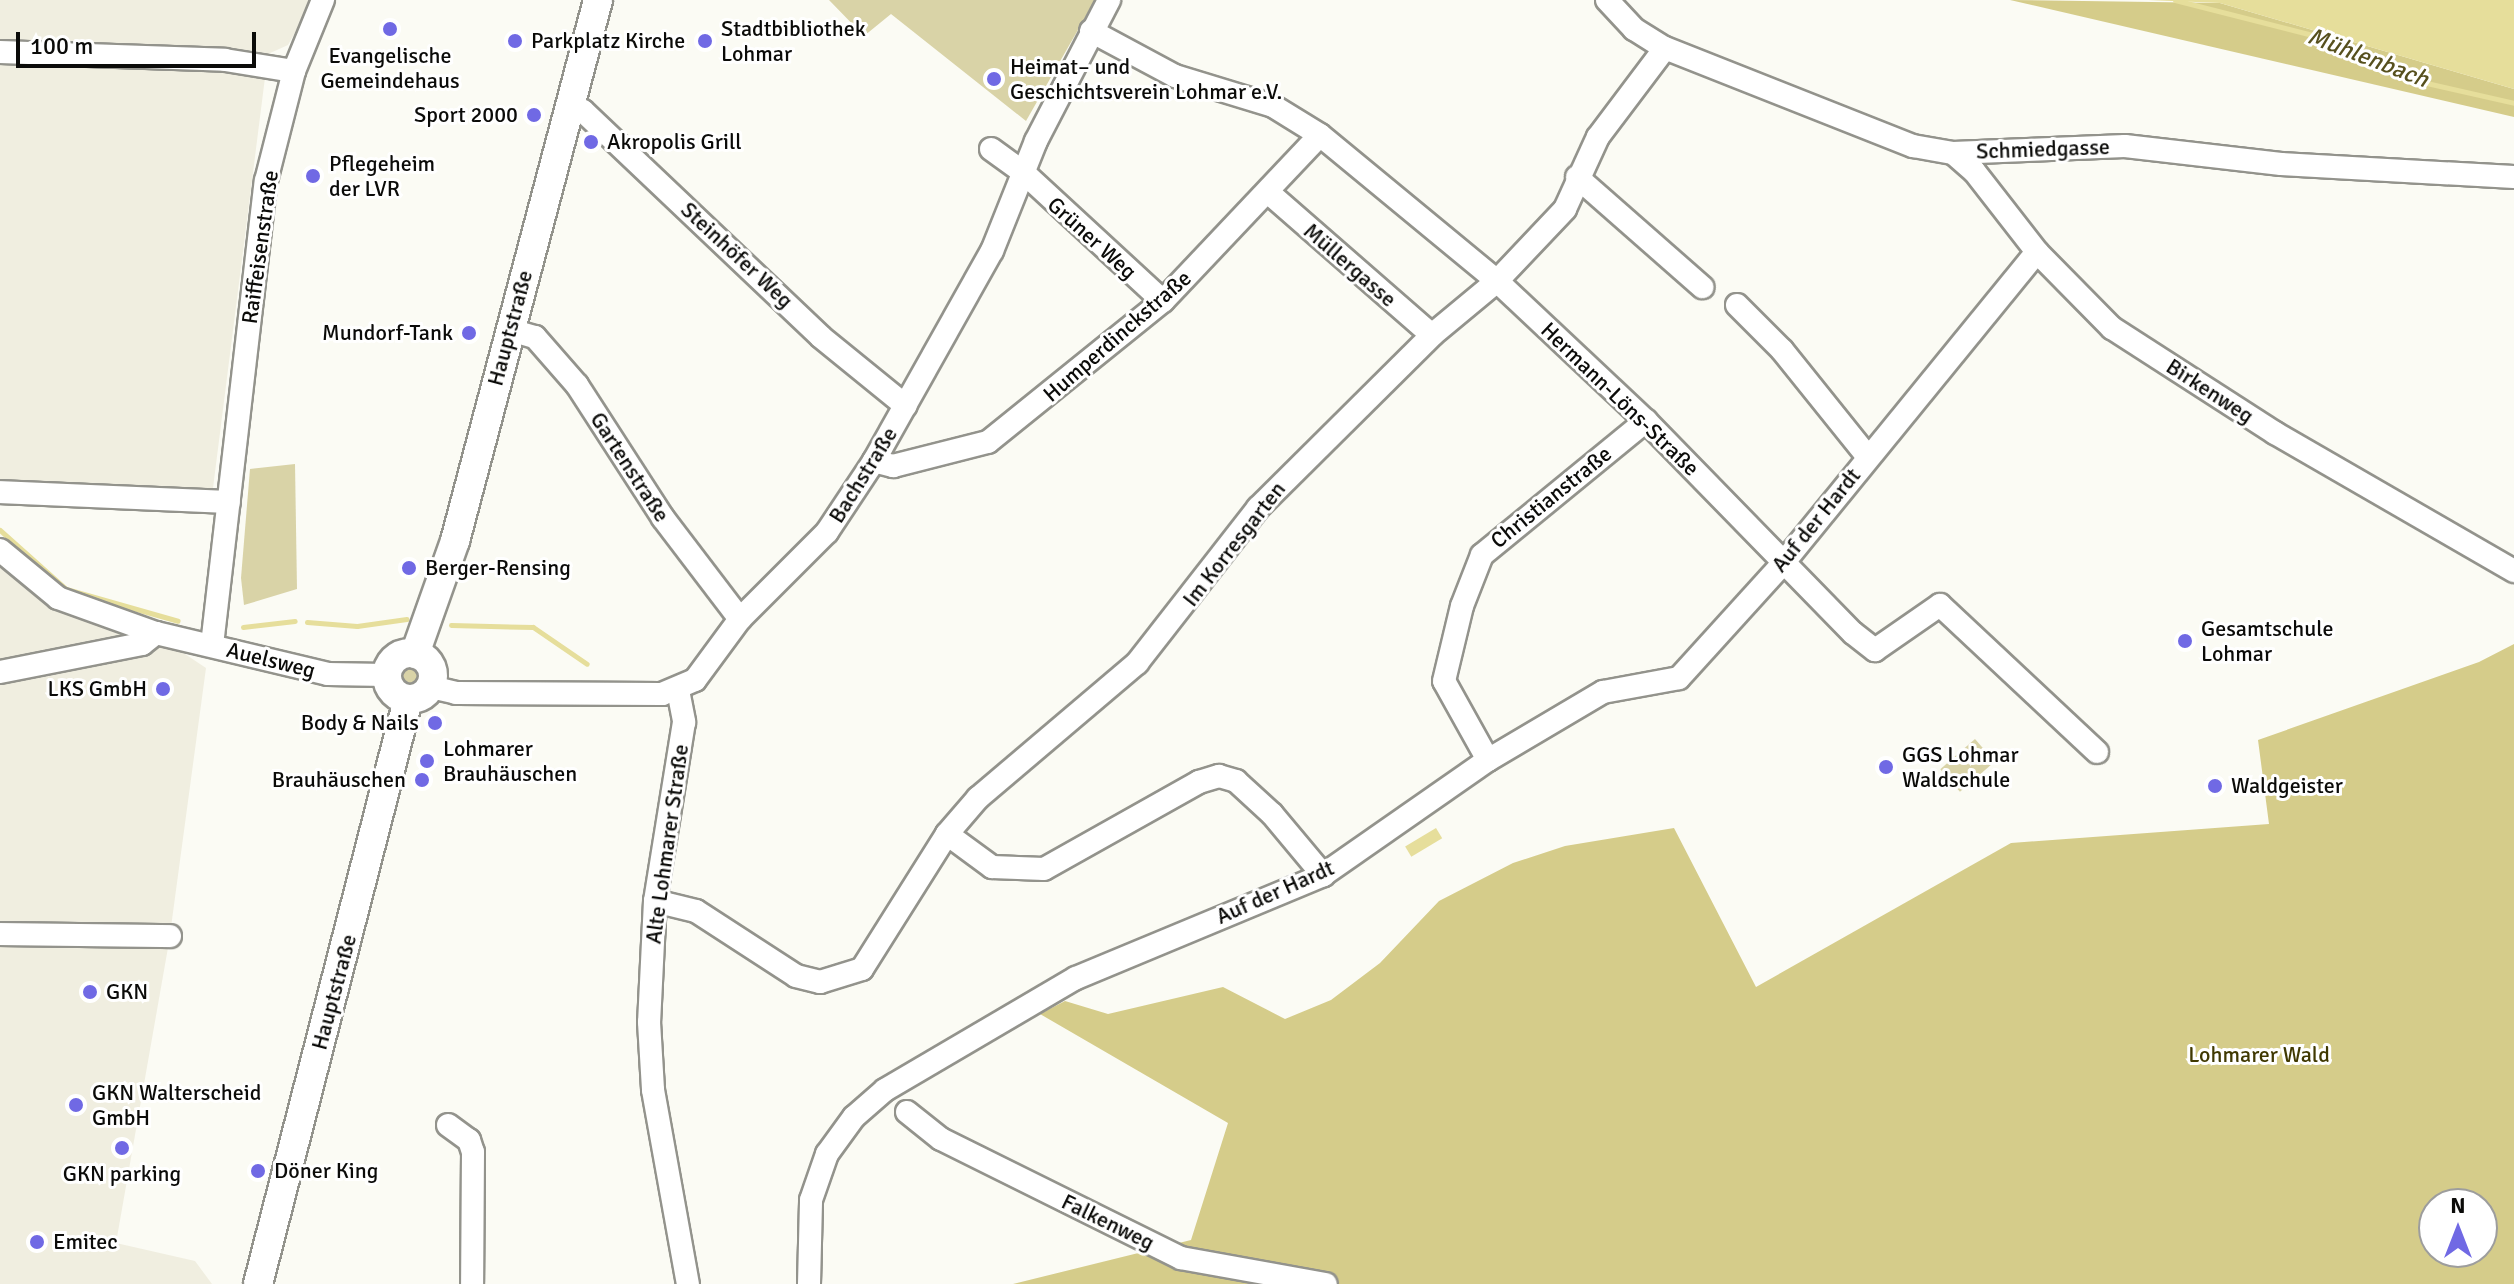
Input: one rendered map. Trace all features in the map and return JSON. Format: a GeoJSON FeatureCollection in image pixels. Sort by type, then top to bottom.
{"type":"FeatureCollection","features":[{"type":"Feature","properties":{"kind":"main road","name":"Hauptstraße"},"geometry":{"type":"LineString","coordinates":[[415,654],[429,622],[598,0]]}},
{"type":"Feature","properties":{"kind":"main road"},"geometry":{"type":"LineString","coordinates":[[415,654],[429,664],[420,693],[392,692],[386,675],[393,660],[415,654]]}},
{"type":"Feature","properties":{"kind":"main road","name":"Hauptstraße"},"geometry":{"type":"LineString","coordinates":[[258,1284],[420,693]]}},
{"type":"Feature","properties":{"kind":"street","name":"Raiffeisenstraße"},"geometry":{"type":"LineString","coordinates":[[212,645],[266,181],[294,71],[323,0]]}},
{"type":"Feature","properties":{"kind":"street","name":"Bachstraße"},"geometry":{"type":"LineString","coordinates":[[678,690],[711,663],[740,619],[827,532],[874,461],[992,251],[1023,172],[1109,0]]}},
{"type":"Feature","properties":{"kind":"street","name":"Schmiedgasse"},"geometry":{"type":"LineString","coordinates":[[1607,0],[1634,29],[1665,48],[1913,146],[1953,153],[2125,146],[2281,164],[2514,177]]}},
{"type":"Feature","properties":{"kind":"street","name":"Hermann-Löns-Straße"},"geometry":{"type":"LineString","coordinates":[[1091,31],[1175,76],[1273,106],[1320,135],[1497,281],[1646,421],[1875,650],[1940,605],[2097,752]]}},
{"type":"Feature","properties":{"kind":"street","name":"Im Korresgarten"},"geometry":{"type":"LineString","coordinates":[[655,901],[696,911],[796,976],[820,982],[845,978],[878,951],[903,900],[947,834],[978,798],[1137,663],[1258,508],[1432,335],[1497,281],[1565,209],[1577,177],[1613,115],[1665,48]]}},
{"type":"Feature","properties":{"kind":"street"},"geometry":{"type":"LineString","coordinates":[[0,52],[225,60],[294,71]]}},
{"type":"Feature","properties":{"kind":"street","name":"Steinhöfer Weg"},"geometry":{"type":"LineString","coordinates":[[568,110],[583,111],[821,337],[906,406]]}},
{"type":"Feature","properties":{"kind":"street","name":"Humperdinckstraße"},"geometry":{"type":"LineString","coordinates":[[874,461],[893,466],[988,442],[1163,301],[1269,193],[1320,135]]}},
{"type":"Feature","properties":{"kind":"street","name":"Grüner Weg"},"geometry":{"type":"LineString","coordinates":[[991,149],[1023,172],[1163,301]]}},
{"type":"Feature","properties":{"kind":"street","name":"Birkenweg"},"geometry":{"type":"LineString","coordinates":[[1953,153],[1974,171],[2037,252],[2112,328],[2275,433],[2514,571]]}},
{"type":"Feature","properties":{"kind":"street"},"geometry":{"type":"LineString","coordinates":[[1577,177],[1702,287]]}},
{"type":"Feature","properties":{"kind":"street","name":"Müllergasse"},"geometry":{"type":"LineString","coordinates":[[1269,193],[1432,335]]}},
{"type":"Feature","properties":{"kind":"street","name":"Auf der Hardt"},"geometry":{"type":"LineString","coordinates":[[809,1284],[811,1200],[827,1154],[854,1117],[885,1090],[1076,978],[1323,875],[1488,760],[1603,692],[1679,678],[1784,562],[2037,252]]}},
{"type":"Feature","properties":{"kind":"street","name":"Auf der Hardt"},"geometry":{"type":"LineString","coordinates":[[1737,305],[1782,350],[1868,457]]}},
{"type":"Feature","properties":{"kind":"street","name":"Gartenstraße"},"geometry":{"type":"LineString","coordinates":[[510,330],[535,337],[577,385],[663,518],[740,619]]}},
{"type":"Feature","properties":{"kind":"street","name":"Christianstraße"},"geometry":{"type":"LineString","coordinates":[[1488,760],[1444,681],[1462,606],[1482,555],[1646,421]]}},
{"type":"Feature","properties":{"kind":"street"},"geometry":{"type":"LineString","coordinates":[[0,492],[229,502]]}},
{"type":"Feature","properties":{"kind":"street","name":"Auelsweg"},"geometry":{"type":"LineString","coordinates":[[0,550],[58,598],[156,633],[328,674],[386,675]]}},
{"type":"Feature","properties":{"kind":"street"},"geometry":{"type":"LineString","coordinates":[[0,672],[142,644],[156,633]]}},
{"type":"Feature","properties":{"kind":"street"},"geometry":{"type":"LineString","coordinates":[[420,693],[678,690]]}},
{"type":"Feature","properties":{"kind":"street","name":"Alte Lohmarer Straße"},"geometry":{"type":"LineString","coordinates":[[678,690],[684,722],[655,901],[649,1022],[653,1090],[688,1284]]}},
{"type":"Feature","properties":{"kind":"street"},"geometry":{"type":"LineString","coordinates":[[947,834],[992,867],[1044,869],[1199,782],[1219,776],[1236,781],[1272,814],[1323,875]]}},
{"type":"Feature","properties":{"kind":"street"},"geometry":{"type":"LineString","coordinates":[[0,934],[170,936]]}},
{"type":"Feature","properties":{"kind":"street","name":"Falkenweg"},"geometry":{"type":"LineString","coordinates":[[907,1112],[941,1139],[1181,1258],[1326,1284]]}},
{"type":"Feature","properties":{"kind":"street"},"geometry":{"type":"LineString","coordinates":[[448,1125],[469,1140],[473,1152],[472,1284]]}},
{"type":"Feature","properties":{"kind":"shaded area"},"geometry":{"type":"Polygon","coordinates":[[[0,0],[313,0],[288,45],[268,54],[212,496],[0,487],[0,0]]]}},
{"type":"Feature","properties":{"kind":"shaded area"},"geometry":{"type":"Polygon","coordinates":[[[829,0],[1095,0],[1026,121],[891,14],[864,36],[829,0]]]}},
{"type":"Feature","properties":{"kind":"shaded area"},"geometry":{"type":"Polygon","coordinates":[[[2148,0],[2514,0],[2514,89],[2220,3],[2148,0]]]}},
{"type":"Feature","properties":{"kind":"shaded area"},"geometry":{"type":"Polygon","coordinates":[[[295,464],[297,589],[244,605],[241,578],[250,469],[295,464]]]}},
{"type":"Feature","properties":{"kind":"shaded area"},"geometry":{"type":"Polygon","coordinates":[[[0,555],[67,612],[179,650],[206,668],[169,942],[116,1243],[195,1261],[212,1284],[0,1284],[0,555]]]}},
{"type":"Feature","properties":{"kind":"shaded area"},"geometry":{"type":"Polygon","coordinates":[[[409,664],[418,667],[421,676],[418,685],[409,688],[400,685],[397,676],[400,667],[409,664]]]}},
{"type":"Feature","properties":{"kind":"shaded area"},"geometry":{"type":"Polygon","coordinates":[[[1975,739],[1995,762],[1960,792],[1940,769],[1975,739]]]}},
{"type":"Feature","properties":{"kind":"shaded area"},"geometry":{"type":"Polygon","coordinates":[[[1436,828],[1442,838],[1411,857],[1405,847],[1436,828]]]}},
{"type":"Feature","properties":{"kind":"green space"},"geometry":{"type":"Polygon","coordinates":[[[2010,0],[2220,3],[2514,89],[2514,117],[2010,0]]]}},
{"type":"Feature","properties":{"kind":"green space","name":"Lohmarer Wald"},"geometry":{"type":"Polygon","coordinates":[[[2514,644],[2514,1284],[1013,1284],[1191,1240],[1228,1123],[1040,1014],[1065,1001],[1108,1014],[1223,987],[1285,1019],[1331,1000],[1380,963],[1439,901],[1513,863],[1565,846],[1674,828],[1756,987],[2011,843],[2269,824],[2258,740],[2479,662],[2514,644]]]}},
{"type":"Feature","properties":{"kind":"waterway","name":"Mühlenbach"},"geometry":{"type":"LineString","coordinates":[[2175,0],[2340,42],[2400,77],[2514,103]]}},
{"type":"Feature","properties":{"kind":"waterway"},"geometry":{"type":"LineString","coordinates":[[0,530],[66,589],[178,621]]}},
{"type":"Feature","properties":{"kind":"waterway"},"geometry":{"type":"LineString","coordinates":[[307,622],[357,626],[407,619]]}},
{"type":"Feature","properties":{"kind":"waterway"},"geometry":{"type":"LineString","coordinates":[[243,627],[295,621]]}},
{"type":"Feature","properties":{"kind":"waterway"},"geometry":{"type":"LineString","coordinates":[[451,625],[533,627],[587,664]]}},
{"type":"Feature","properties":{"kind":"place","name":"Evangelische Gemeindehaus"},"geometry":{"type":"Point","coordinates":[390,29]}},
{"type":"Feature","properties":{"kind":"place","name":"Parkplatz Kirche"},"geometry":{"type":"Point","coordinates":[515,41]}},
{"type":"Feature","properties":{"kind":"place","name":"Stadtbibliothek Lohmar"},"geometry":{"type":"Point","coordinates":[705,41]}},
{"type":"Feature","properties":{"kind":"place","name":"Heimat– und Geschichtsverein Lohmar e.V."},"geometry":{"type":"Point","coordinates":[994,79]}},
{"type":"Feature","properties":{"kind":"place","name":"Sport 2000"},"geometry":{"type":"Point","coordinates":[534,115]}},
{"type":"Feature","properties":{"kind":"place","name":"Akropolis Grill"},"geometry":{"type":"Point","coordinates":[591,142]}},
{"type":"Feature","properties":{"kind":"place","name":"Pflegeheim der LVR"},"geometry":{"type":"Point","coordinates":[313,176]}},
{"type":"Feature","properties":{"kind":"place","name":"Mundorf-Tank"},"geometry":{"type":"Point","coordinates":[469,333]}},
{"type":"Feature","properties":{"kind":"place","name":"Berger-Rensing"},"geometry":{"type":"Point","coordinates":[409,568]}},
{"type":"Feature","properties":{"kind":"place","name":"Gesamtschule Lohmar"},"geometry":{"type":"Point","coordinates":[2185,641]}},
{"type":"Feature","properties":{"kind":"place","name":"LKS GmbH"},"geometry":{"type":"Point","coordinates":[163,689]}},
{"type":"Feature","properties":{"kind":"place","name":"Body & Nails"},"geometry":{"type":"Point","coordinates":[435,723]}},
{"type":"Feature","properties":{"kind":"place","name":"Lohmarer Brauhäuschen"},"geometry":{"type":"Point","coordinates":[427,761]}},
{"type":"Feature","properties":{"kind":"place","name":"GGS Lohmar Waldschule"},"geometry":{"type":"Point","coordinates":[1886,767]}},
{"type":"Feature","properties":{"kind":"place","name":"Brauhäuschen"},"geometry":{"type":"Point","coordinates":[422,780]}},
{"type":"Feature","properties":{"kind":"place","name":"Waldgeister"},"geometry":{"type":"Point","coordinates":[2215,786]}},
{"type":"Feature","properties":{"kind":"place","name":"GKN"},"geometry":{"type":"Point","coordinates":[90,992]}},
{"type":"Feature","properties":{"kind":"place","name":"GKN Walterscheid GmbH"},"geometry":{"type":"Point","coordinates":[76,1105]}},
{"type":"Feature","properties":{"kind":"place","name":"GKN parking"},"geometry":{"type":"Point","coordinates":[122,1148]}},
{"type":"Feature","properties":{"kind":"place","name":"Döner King"},"geometry":{"type":"Point","coordinates":[258,1171]}},
{"type":"Feature","properties":{"kind":"place","name":"Emitec"},"geometry":{"type":"Point","coordinates":[37,1242]}}]}
